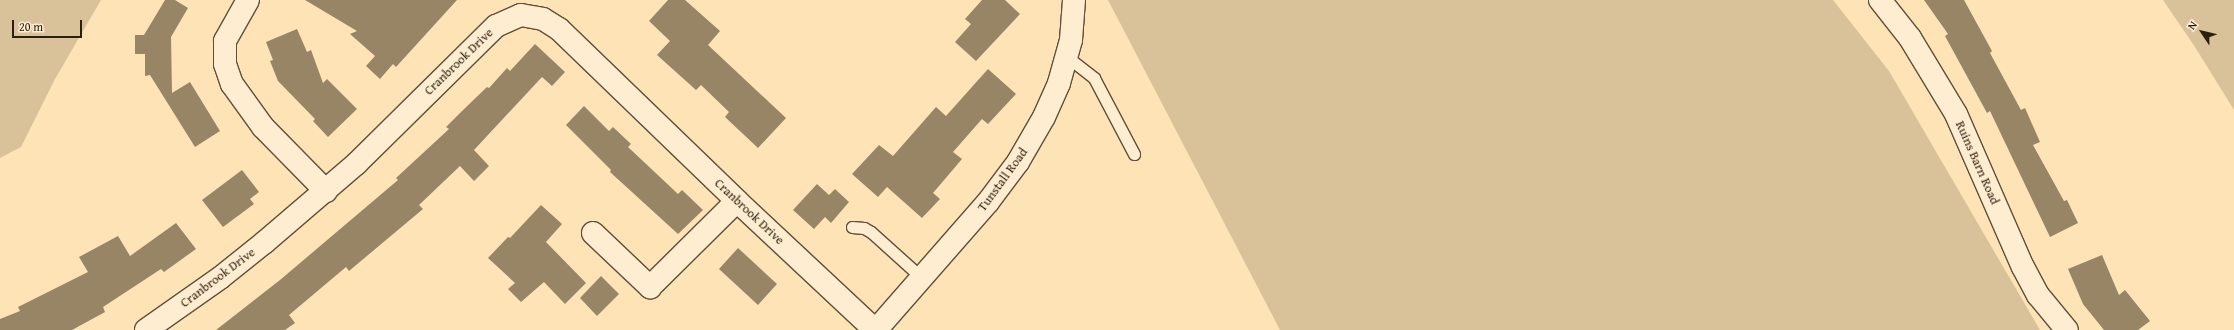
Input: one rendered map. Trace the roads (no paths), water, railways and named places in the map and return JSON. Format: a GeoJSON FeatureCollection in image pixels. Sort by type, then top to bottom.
{"type":"FeatureCollection","features":[{"type":"Feature","properties":{"kind":"street"},"geometry":{"type":"LineString","coordinates":[[248,0],[226,41],[225,64],[232,84],[263,127],[326,191]]}},
{"type":"Feature","properties":{"kind":"street","name":"Tunstall Road"},"geometry":{"type":"LineString","coordinates":[[875,330],[988,202],[1018,162],[1044,117],[1059,83],[1071,40],[1074,0]]}},
{"type":"Feature","properties":{"kind":"street","name":"Ruins Barn Road"},"geometry":{"type":"LineString","coordinates":[[1880,0],[1910,38],[1956,114],[2023,267],[2038,296],[2067,330]]}},
{"type":"Feature","properties":{"kind":"street","name":"Cranbrook Drive"},"geometry":{"type":"LineString","coordinates":[[146,330],[220,278],[326,191],[356,164],[496,26],[522,7],[559,29],[736,201],[875,330]]}},
{"type":"Feature","properties":{"kind":"street"},"geometry":{"type":"LineString","coordinates":[[593,233],[650,287],[736,201]]}},
{"type":"Feature","properties":{"kind":"lane"},"geometry":{"type":"LineString","coordinates":[[1066,56],[1094,78],[1134,154]]}},
{"type":"Feature","properties":{"kind":"lane"},"geometry":{"type":"LineString","coordinates":[[852,228],[864,228],[871,232],[921,277]]}}]}
